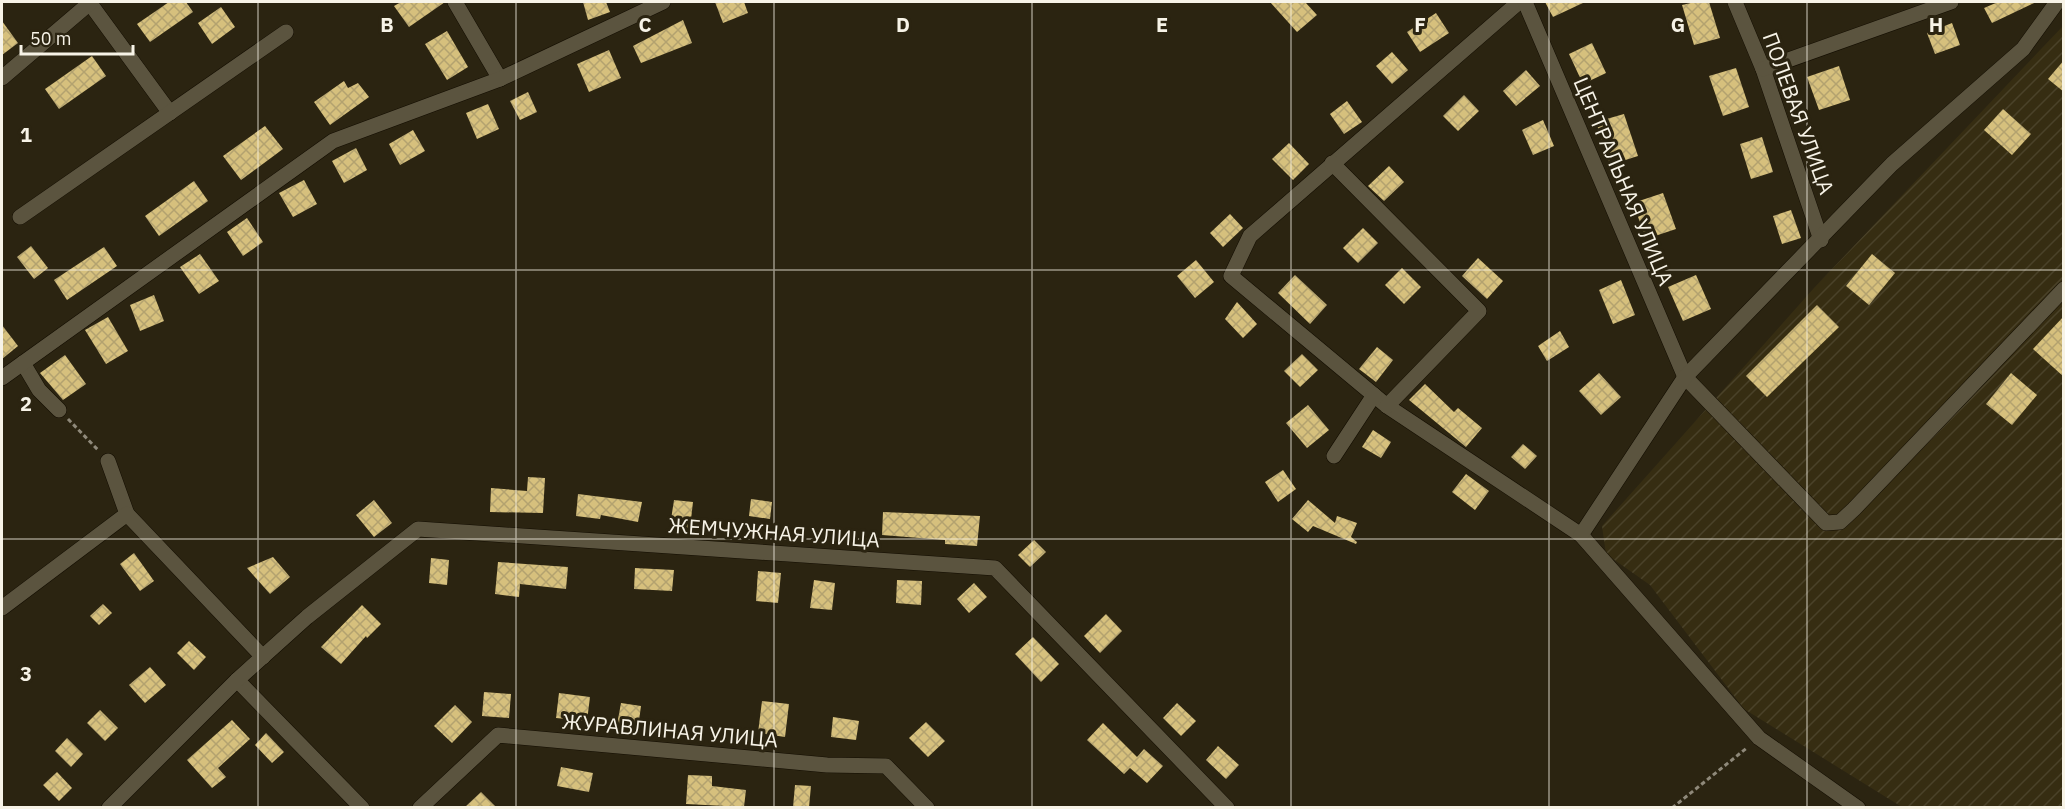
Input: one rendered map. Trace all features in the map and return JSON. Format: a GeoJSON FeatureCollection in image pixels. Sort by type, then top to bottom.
{"type":"FeatureCollection","features":[{"type":"Feature","properties":{"kind":"street"},"geometry":{"type":"LineString","coordinates":[[2,78],[90,2],[170,113]]}},
{"type":"Feature","properties":{"kind":"street"},"geometry":{"type":"LineString","coordinates":[[455,2],[500,79]]}},
{"type":"Feature","properties":{"kind":"street"},"geometry":{"type":"LineString","coordinates":[[2,378],[333,141],[500,79],[663,2]]}},
{"type":"Feature","properties":{"kind":"street"},"geometry":{"type":"LineString","coordinates":[[1520,2],[1250,236],[1231,276],[1387,406],[1581,535],[1755,741],[1858,807]]}},
{"type":"Feature","properties":{"kind":"street","name":"ЦЕНТРАЛЬНАЯ УЛИЦА"},"geometry":{"type":"LineString","coordinates":[[1525,2],[1685,377]]}},
{"type":"Feature","properties":{"kind":"street","name":"ПОЛЕВАЯ УЛИЦА"},"geometry":{"type":"LineString","coordinates":[[1735,2],[1763,69],[1821,240]]}},
{"type":"Feature","properties":{"kind":"street"},"geometry":{"type":"LineString","coordinates":[[1763,69],[1951,2]]}},
{"type":"Feature","properties":{"kind":"street"},"geometry":{"type":"LineString","coordinates":[[1581,535],[1685,377],[1821,240],[1892,164],[2023,49],[2057,2]]}},
{"type":"Feature","properties":{"kind":"street"},"geometry":{"type":"LineString","coordinates":[[20,217],[286,32]]}},
{"type":"Feature","properties":{"kind":"street"},"geometry":{"type":"LineString","coordinates":[[1332,163],[1479,311],[1387,406]]}},
{"type":"Feature","properties":{"kind":"street"},"geometry":{"type":"LineString","coordinates":[[1685,377],[1826,523],[1840,522],[2064,289]]}},
{"type":"Feature","properties":{"kind":"street"},"geometry":{"type":"LineString","coordinates":[[23,363],[39,390],[59,410]]}},
{"type":"Feature","properties":{"kind":"street"},"geometry":{"type":"LineString","coordinates":[[1334,456],[1374,395]]}},
{"type":"Feature","properties":{"kind":"street"},"geometry":{"type":"LineString","coordinates":[[108,461],[127,514],[263,657]]}},
{"type":"Feature","properties":{"kind":"street"},"geometry":{"type":"LineString","coordinates":[[2,608],[127,514]]}},
{"type":"Feature","properties":{"kind":"street","name":"ЖЕМЧУЖНАЯ УЛИЦА"},"geometry":{"type":"LineString","coordinates":[[109,807],[237,680],[307,617],[418,529],[995,568],[1227,807]]}},
{"type":"Feature","properties":{"kind":"street"},"geometry":{"type":"LineString","coordinates":[[237,680],[363,807]]}},
{"type":"Feature","properties":{"kind":"street","name":"ЖУРАВЛИНАЯ УЛИЦА"},"geometry":{"type":"LineString","coordinates":[[420,807],[498,735],[827,765],[886,766],[927,807]]}},
{"type":"Feature","properties":{"kind":"path"},"geometry":{"type":"LineString","coordinates":[[59,410],[108,461]]}},
{"type":"Feature","properties":{"kind":"path"},"geometry":{"type":"LineString","coordinates":[[1672,807],[1755,741]]}},
{"type":"Feature","properties":{"kind":"shaded area"},"geometry":{"type":"Polygon","coordinates":[[[2063,26],[2063,807],[1902,807],[1744,709],[1650,585],[1606,554],[1602,526],[1814,288],[2063,26]]]}},
{"type":"Feature","properties":{"kind":"building"},"geometry":{"type":"Polygon","coordinates":[[[169,2],[186,2],[193,12],[150,42],[137,24],[169,2]]]}},
{"type":"Feature","properties":{"kind":"building"},"geometry":{"type":"Polygon","coordinates":[[[401,2],[445,2],[409,27],[394,6],[401,2]]]}},
{"type":"Feature","properties":{"kind":"building"},"geometry":{"type":"Polygon","coordinates":[[[583,2],[606,2],[610,12],[588,20],[583,2]]]}},
{"type":"Feature","properties":{"kind":"building"},"geometry":{"type":"Polygon","coordinates":[[[715,2],[744,2],[748,13],[723,23],[715,2]]]}},
{"type":"Feature","properties":{"kind":"building"},"geometry":{"type":"Polygon","coordinates":[[[1270,2],[1305,2],[1317,15],[1297,32],[1270,2]]]}},
{"type":"Feature","properties":{"kind":"building"},"geometry":{"type":"Polygon","coordinates":[[[1545,2],[1585,2],[1553,17],[1545,2]]]}},
{"type":"Feature","properties":{"kind":"building"},"geometry":{"type":"Polygon","coordinates":[[[1709,2],[1720,38],[1694,45],[1682,5],[1709,2]]]}},
{"type":"Feature","properties":{"kind":"building"},"geometry":{"type":"Polygon","coordinates":[[[1998,2],[2036,2],[1992,23],[1984,8],[1998,2]]]}},
{"type":"Feature","properties":{"kind":"building"},"geometry":{"type":"Polygon","coordinates":[[[221,7],[235,27],[212,44],[198,23],[221,7]]]}},
{"type":"Feature","properties":{"kind":"building"},"geometry":{"type":"Polygon","coordinates":[[[1436,13],[1449,33],[1420,52],[1407,32],[1436,13]]]}},
{"type":"Feature","properties":{"kind":"building"},"geometry":{"type":"Polygon","coordinates":[[[683,20],[692,43],[641,63],[633,46],[683,20]]]}},
{"type":"Feature","properties":{"kind":"building"},"geometry":{"type":"Polygon","coordinates":[[[2,21],[18,43],[2,55],[2,21]]]}},
{"type":"Feature","properties":{"kind":"building"},"geometry":{"type":"Polygon","coordinates":[[[1952,23],[1960,45],[1935,54],[1927,33],[1952,23]]]}},
{"type":"Feature","properties":{"kind":"building"},"geometry":{"type":"Polygon","coordinates":[[[447,31],[468,67],[447,80],[425,44],[447,31]]]}},
{"type":"Feature","properties":{"kind":"building"},"geometry":{"type":"Polygon","coordinates":[[[1592,43],[1606,73],[1583,84],[1569,54],[1592,43]]]}},
{"type":"Feature","properties":{"kind":"building"},"geometry":{"type":"Polygon","coordinates":[[[609,50],[621,78],[589,92],[577,64],[609,50]]]}},
{"type":"Feature","properties":{"kind":"building"},"geometry":{"type":"Polygon","coordinates":[[[1392,52],[1408,70],[1392,84],[1376,66],[1392,52]]]}},
{"type":"Feature","properties":{"kind":"building"},"geometry":{"type":"Polygon","coordinates":[[[92,56],[106,76],[59,109],[45,89],[92,56]]]}},
{"type":"Feature","properties":{"kind":"building"},"geometry":{"type":"Polygon","coordinates":[[[2064,60],[2064,92],[2048,79],[2064,60]]]}},
{"type":"Feature","properties":{"kind":"building"},"geometry":{"type":"Polygon","coordinates":[[[1839,66],[1850,100],[1819,110],[1807,77],[1839,66]]]}},
{"type":"Feature","properties":{"kind":"building"},"geometry":{"type":"Polygon","coordinates":[[[1736,68],[1749,107],[1723,116],[1709,76],[1736,68]]]}},
{"type":"Feature","properties":{"kind":"building"},"geometry":{"type":"Polygon","coordinates":[[[1526,70],[1540,86],[1516,106],[1503,91],[1526,70]]]}},
{"type":"Feature","properties":{"kind":"building"},"geometry":{"type":"Polygon","coordinates":[[[344,81],[348,88],[358,83],[369,97],[330,125],[314,102],[344,81]]]}},
{"type":"Feature","properties":{"kind":"building"},"geometry":{"type":"Polygon","coordinates":[[[528,92],[537,112],[520,120],[510,101],[528,92]]]}},
{"type":"Feature","properties":{"kind":"building"},"geometry":{"type":"Polygon","coordinates":[[[1464,95],[1479,111],[1458,131],[1443,116],[1464,95]]]}},
{"type":"Feature","properties":{"kind":"building"},"geometry":{"type":"Polygon","coordinates":[[[1347,101],[1362,122],[1344,134],[1330,114],[1347,101]]]}},
{"type":"Feature","properties":{"kind":"building"},"geometry":{"type":"Polygon","coordinates":[[[488,104],[499,129],[477,139],[466,113],[488,104]]]}},
{"type":"Feature","properties":{"kind":"building"},"geometry":{"type":"Polygon","coordinates":[[[2003,109],[2031,134],[2012,155],[1984,130],[2003,109]]]}},
{"type":"Feature","properties":{"kind":"building"},"geometry":{"type":"Polygon","coordinates":[[[1624,114],[1638,156],[1610,165],[1596,122],[1624,114]]]}},
{"type":"Feature","properties":{"kind":"building"},"geometry":{"type":"Polygon","coordinates":[[[1543,120],[1554,146],[1533,155],[1522,130],[1543,120]]]}},
{"type":"Feature","properties":{"kind":"building"},"geometry":{"type":"Polygon","coordinates":[[[265,126],[283,149],[241,180],[223,156],[265,126]]]}},
{"type":"Feature","properties":{"kind":"building"},"geometry":{"type":"Polygon","coordinates":[[[413,130],[425,151],[400,165],[389,144],[413,130]]]}},
{"type":"Feature","properties":{"kind":"building"},"geometry":{"type":"Polygon","coordinates":[[[1762,137],[1773,172],[1751,179],[1740,144],[1762,137]]]}},
{"type":"Feature","properties":{"kind":"building"},"geometry":{"type":"Polygon","coordinates":[[[1289,143],[1309,164],[1293,180],[1272,159],[1289,143]]]}},
{"type":"Feature","properties":{"kind":"building"},"geometry":{"type":"Polygon","coordinates":[[[356,148],[367,170],[344,183],[332,161],[356,148]]]}},
{"type":"Feature","properties":{"kind":"building"},"geometry":{"type":"Polygon","coordinates":[[[1389,166],[1404,182],[1384,201],[1368,186],[1389,166]]]}},
{"type":"Feature","properties":{"kind":"building"},"geometry":{"type":"Polygon","coordinates":[[[304,180],[317,204],[293,217],[279,193],[304,180]]]}},
{"type":"Feature","properties":{"kind":"building"},"geometry":{"type":"Polygon","coordinates":[[[194,181],[208,201],[159,236],[145,216],[194,181]]]}},
{"type":"Feature","properties":{"kind":"building"},"geometry":{"type":"Polygon","coordinates":[[[1663,193],[1676,229],[1646,239],[1633,203],[1663,193]]]}},
{"type":"Feature","properties":{"kind":"building"},"geometry":{"type":"Polygon","coordinates":[[[1791,210],[1801,238],[1782,244],[1773,216],[1791,210]]]}},
{"type":"Feature","properties":{"kind":"building"},"geometry":{"type":"Polygon","coordinates":[[[1230,214],[1243,228],[1223,247],[1210,233],[1230,214]]]}},
{"type":"Feature","properties":{"kind":"building"},"geometry":{"type":"Polygon","coordinates":[[[247,218],[263,242],[243,256],[227,232],[247,218]]]}},
{"type":"Feature","properties":{"kind":"building"},"geometry":{"type":"Polygon","coordinates":[[[1363,228],[1378,243],[1358,263],[1343,248],[1363,228]]]}},
{"type":"Feature","properties":{"kind":"building"},"geometry":{"type":"Polygon","coordinates":[[[31,246],[48,268],[34,279],[17,257],[31,246]]]}},
{"type":"Feature","properties":{"kind":"building"},"geometry":{"type":"Polygon","coordinates":[[[104,247],[117,266],[67,300],[54,280],[104,247]]]}},
{"type":"Feature","properties":{"kind":"building"},"geometry":{"type":"Polygon","coordinates":[[[200,254],[219,281],[199,294],[180,267],[200,254]]]}},
{"type":"Feature","properties":{"kind":"building"},"geometry":{"type":"Polygon","coordinates":[[[1872,254],[1895,273],[1869,305],[1846,286],[1872,254]]]}},
{"type":"Feature","properties":{"kind":"building"},"geometry":{"type":"Polygon","coordinates":[[[1478,258],[1503,281],[1487,299],[1462,276],[1478,258]]]}},
{"type":"Feature","properties":{"kind":"building"},"geometry":{"type":"Polygon","coordinates":[[[1196,260],[1214,282],[1195,298],[1177,276],[1196,260]]]}},
{"type":"Feature","properties":{"kind":"building"},"geometry":{"type":"Polygon","coordinates":[[[1402,268],[1421,287],[1404,304],[1385,285],[1402,268]]]}},
{"type":"Feature","properties":{"kind":"building"},"geometry":{"type":"Polygon","coordinates":[[[1295,275],[1327,305],[1310,324],[1278,293],[1295,275]]]}},
{"type":"Feature","properties":{"kind":"building"},"geometry":{"type":"Polygon","coordinates":[[[1696,275],[1711,309],[1683,321],[1668,287],[1696,275]]]}},
{"type":"Feature","properties":{"kind":"building"},"geometry":{"type":"Polygon","coordinates":[[[1621,280],[1635,315],[1613,324],[1599,290],[1621,280]]]}},
{"type":"Feature","properties":{"kind":"building"},"geometry":{"type":"Polygon","coordinates":[[[154,295],[164,321],[140,331],[130,305],[154,295]]]}},
{"type":"Feature","properties":{"kind":"building"},"geometry":{"type":"Polygon","coordinates":[[[1237,302],[1257,324],[1243,338],[1225,319],[1237,302]]]}},
{"type":"Feature","properties":{"kind":"building"},"geometry":{"type":"Polygon","coordinates":[[[1817,305],[1839,327],[1767,397],[1746,376],[1817,305]]]}},
{"type":"Feature","properties":{"kind":"building"},"geometry":{"type":"Polygon","coordinates":[[[2064,316],[2064,377],[2033,349],[2064,316]]]}},
{"type":"Feature","properties":{"kind":"building"},"geometry":{"type":"Polygon","coordinates":[[[108,317],[128,351],[106,364],[85,330],[108,317]]]}},
{"type":"Feature","properties":{"kind":"building"},"geometry":{"type":"Polygon","coordinates":[[[2,325],[18,346],[2,359],[2,325]]]}},
{"type":"Feature","properties":{"kind":"building"},"geometry":{"type":"Polygon","coordinates":[[[1560,331],[1569,347],[1547,361],[1538,346],[1560,331]]]}},
{"type":"Feature","properties":{"kind":"building"},"geometry":{"type":"Polygon","coordinates":[[[1377,347],[1393,360],[1376,382],[1359,369],[1377,347]]]}},
{"type":"Feature","properties":{"kind":"building"},"geometry":{"type":"Polygon","coordinates":[[[1302,354],[1318,370],[1300,387],[1284,371],[1302,354]]]}},
{"type":"Feature","properties":{"kind":"building"},"geometry":{"type":"Polygon","coordinates":[[[65,355],[86,384],[63,400],[40,373],[65,355]]]}},
{"type":"Feature","properties":{"kind":"building"},"geometry":{"type":"Polygon","coordinates":[[[1599,373],[1621,397],[1601,415],[1579,391],[1599,373]]]}},
{"type":"Feature","properties":{"kind":"building"},"geometry":{"type":"Polygon","coordinates":[[[2011,373],[2037,395],[2012,425],[1986,404],[2011,373]]]}},
{"type":"Feature","properties":{"kind":"building"},"geometry":{"type":"Polygon","coordinates":[[[1425,384],[1454,412],[1458,408],[1482,428],[1466,447],[1409,400],[1425,384]]]}},
{"type":"Feature","properties":{"kind":"building"},"geometry":{"type":"Polygon","coordinates":[[[1308,405],[1329,430],[1307,448],[1286,423],[1308,405]]]}},
{"type":"Feature","properties":{"kind":"building"},"geometry":{"type":"Polygon","coordinates":[[[1373,430],[1391,442],[1381,458],[1362,447],[1373,430]]]}},
{"type":"Feature","properties":{"kind":"building"},"geometry":{"type":"Polygon","coordinates":[[[1523,444],[1537,456],[1525,469],[1511,457],[1523,444]]]}},
{"type":"Feature","properties":{"kind":"building"},"geometry":{"type":"Polygon","coordinates":[[[1283,470],[1296,489],[1278,502],[1265,482],[1283,470]]]}},
{"type":"Feature","properties":{"kind":"building"},"geometry":{"type":"Polygon","coordinates":[[[1466,474],[1489,491],[1475,510],[1452,492],[1466,474]]]}},
{"type":"Feature","properties":{"kind":"building"},"geometry":{"type":"Polygon","coordinates":[[[528,477],[545,478],[543,513],[490,512],[491,488],[527,491],[528,477]]]}},
{"type":"Feature","properties":{"kind":"building"},"geometry":{"type":"Polygon","coordinates":[[[578,494],[642,502],[638,522],[601,515],[600,519],[576,516],[578,494]]]}},
{"type":"Feature","properties":{"kind":"building"},"geometry":{"type":"Polygon","coordinates":[[[751,499],[772,502],[770,519],[749,516],[751,499]]]}},
{"type":"Feature","properties":{"kind":"building"},"geometry":{"type":"Polygon","coordinates":[[[374,500],[392,523],[374,537],[356,515],[374,500]]]}},
{"type":"Feature","properties":{"kind":"building"},"geometry":{"type":"Polygon","coordinates":[[[674,500],[693,502],[690,528],[670,526],[674,500]]]}},
{"type":"Feature","properties":{"kind":"building"},"geometry":{"type":"Polygon","coordinates":[[[1308,500],[1335,523],[1337,516],[1357,523],[1351,537],[1357,542],[1356,544],[1313,526],[1308,532],[1292,519],[1308,500]]]}},
{"type":"Feature","properties":{"kind":"building"},"geometry":{"type":"Polygon","coordinates":[[[883,512],[980,516],[977,546],[945,544],[945,540],[882,535],[883,512]]]}},
{"type":"Feature","properties":{"kind":"building"},"geometry":{"type":"Polygon","coordinates":[[[1034,540],[1046,552],[1030,567],[1018,555],[1034,540]]]}},
{"type":"Feature","properties":{"kind":"building"},"geometry":{"type":"Polygon","coordinates":[[[134,553],[154,581],[140,591],[120,564],[134,553]]]}},
{"type":"Feature","properties":{"kind":"building"},"geometry":{"type":"Polygon","coordinates":[[[273,557],[290,577],[270,594],[247,568],[273,557]]]}},
{"type":"Feature","properties":{"kind":"building"},"geometry":{"type":"Polygon","coordinates":[[[431,558],[449,560],[447,585],[429,583],[431,558]]]}},
{"type":"Feature","properties":{"kind":"building"},"geometry":{"type":"Polygon","coordinates":[[[498,562],[568,567],[566,589],[520,584],[519,597],[495,594],[498,562]]]}},
{"type":"Feature","properties":{"kind":"building"},"geometry":{"type":"Polygon","coordinates":[[[635,568],[674,570],[672,591],[634,589],[635,568]]]}},
{"type":"Feature","properties":{"kind":"building"},"geometry":{"type":"Polygon","coordinates":[[[758,571],[781,573],[778,603],[756,601],[758,571]]]}},
{"type":"Feature","properties":{"kind":"building"},"geometry":{"type":"Polygon","coordinates":[[[814,580],[835,583],[832,610],[810,608],[814,580]]]}},
{"type":"Feature","properties":{"kind":"building"},"geometry":{"type":"Polygon","coordinates":[[[897,580],[922,581],[921,605],[896,603],[897,580]]]}},
{"type":"Feature","properties":{"kind":"building"},"geometry":{"type":"Polygon","coordinates":[[[974,583],[987,597],[969,613],[957,599],[974,583]]]}},
{"type":"Feature","properties":{"kind":"building"},"geometry":{"type":"Polygon","coordinates":[[[103,604],[112,613],[99,625],[90,616],[103,604]]]}},
{"type":"Feature","properties":{"kind":"building"},"geometry":{"type":"Polygon","coordinates":[[[362,605],[381,624],[367,638],[366,636],[341,664],[321,647],[362,605]]]}},
{"type":"Feature","properties":{"kind":"building"},"geometry":{"type":"Polygon","coordinates":[[[1106,614],[1122,631],[1100,653],[1084,636],[1106,614]]]}},
{"type":"Feature","properties":{"kind":"building"},"geometry":{"type":"Polygon","coordinates":[[[1033,637],[1059,664],[1041,682],[1015,654],[1033,637]]]}},
{"type":"Feature","properties":{"kind":"building"},"geometry":{"type":"Polygon","coordinates":[[[189,641],[206,657],[194,670],[177,653],[189,641]]]}},
{"type":"Feature","properties":{"kind":"building"},"geometry":{"type":"Polygon","coordinates":[[[150,667],[166,685],[145,703],[129,685],[150,667]]]}},
{"type":"Feature","properties":{"kind":"building"},"geometry":{"type":"Polygon","coordinates":[[[484,692],[511,694],[509,718],[482,716],[484,692]]]}},
{"type":"Feature","properties":{"kind":"building"},"geometry":{"type":"Polygon","coordinates":[[[559,693],[590,697],[587,721],[556,718],[559,693]]]}},
{"type":"Feature","properties":{"kind":"building"},"geometry":{"type":"Polygon","coordinates":[[[762,701],[789,704],[785,737],[758,733],[762,701]]]}},
{"type":"Feature","properties":{"kind":"building"},"geometry":{"type":"Polygon","coordinates":[[[621,703],[641,706],[638,728],[617,725],[621,703]]]}},
{"type":"Feature","properties":{"kind":"building"},"geometry":{"type":"Polygon","coordinates":[[[1177,703],[1196,721],[1181,736],[1163,718],[1177,703]]]}},
{"type":"Feature","properties":{"kind":"building"},"geometry":{"type":"Polygon","coordinates":[[[455,705],[472,722],[452,743],[434,726],[455,705]]]}},
{"type":"Feature","properties":{"kind":"building"},"geometry":{"type":"Polygon","coordinates":[[[100,710],[118,728],[105,741],[87,723],[100,710]]]}},
{"type":"Feature","properties":{"kind":"building"},"geometry":{"type":"Polygon","coordinates":[[[833,717],[859,721],[856,740],[831,737],[833,717]]]}},
{"type":"Feature","properties":{"kind":"building"},"geometry":{"type":"Polygon","coordinates":[[[232,720],[250,739],[218,768],[226,777],[212,788],[187,760],[232,720]]]}},
{"type":"Feature","properties":{"kind":"building"},"geometry":{"type":"Polygon","coordinates":[[[926,722],[945,741],[928,757],[909,738],[926,722]]]}},
{"type":"Feature","properties":{"kind":"building"},"geometry":{"type":"Polygon","coordinates":[[[1103,723],[1137,757],[1144,749],[1163,766],[1147,783],[1130,768],[1124,774],[1087,740],[1103,723]]]}},
{"type":"Feature","properties":{"kind":"building"},"geometry":{"type":"Polygon","coordinates":[[[266,733],[284,752],[272,763],[255,745],[266,733]]]}},
{"type":"Feature","properties":{"kind":"building"},"geometry":{"type":"Polygon","coordinates":[[[67,738],[83,754],[71,767],[55,751],[67,738]]]}},
{"type":"Feature","properties":{"kind":"building"},"geometry":{"type":"Polygon","coordinates":[[[1218,746],[1239,765],[1226,779],[1206,760],[1218,746]]]}},
{"type":"Feature","properties":{"kind":"building"},"geometry":{"type":"Polygon","coordinates":[[[561,767],[593,773],[589,792],[557,786],[561,767]]]}},
{"type":"Feature","properties":{"kind":"building"},"geometry":{"type":"Polygon","coordinates":[[[57,772],[72,788],[59,801],[43,785],[57,772]]]}},
{"type":"Feature","properties":{"kind":"building"},"geometry":{"type":"Polygon","coordinates":[[[688,775],[712,776],[712,786],[746,790],[744,807],[686,804],[688,775]]]}},
{"type":"Feature","properties":{"kind":"building"},"geometry":{"type":"Polygon","coordinates":[[[795,785],[811,786],[809,807],[793,807],[795,785]]]}},
{"type":"Feature","properties":{"kind":"building"},"geometry":{"type":"Polygon","coordinates":[[[481,792],[496,807],[465,807],[481,792]]]}}]}
